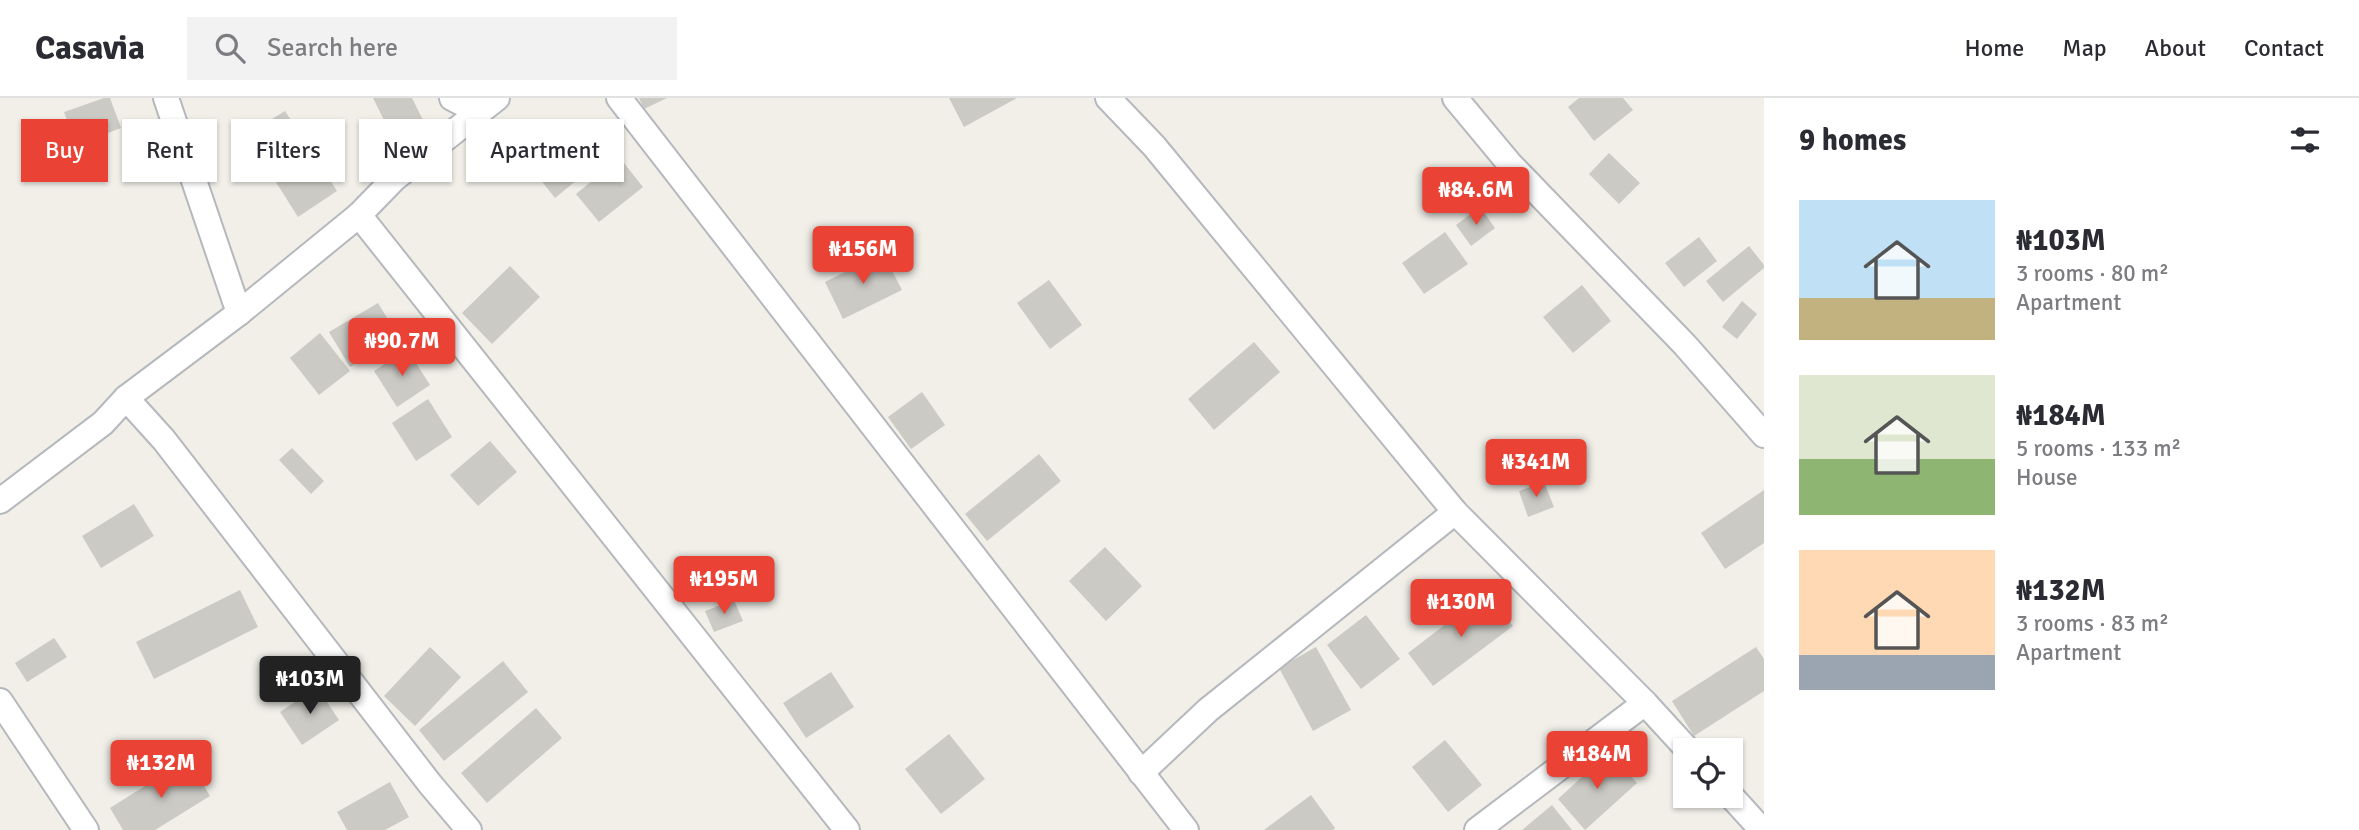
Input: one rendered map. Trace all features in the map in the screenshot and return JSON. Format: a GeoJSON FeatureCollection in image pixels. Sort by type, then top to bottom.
{"type":"FeatureCollection","features":[{"type":"Feature","properties":{"kind":"street"},"geometry":{"type":"LineString","coordinates":[[166,98],[239,313]]}},
{"type":"Feature","properties":{"kind":"street"},"geometry":{"type":"LineString","coordinates":[[452,98],[488,105]]}},
{"type":"Feature","properties":{"kind":"street"},"geometry":{"type":"LineString","coordinates":[[618,98],[1186,830]]}},
{"type":"Feature","properties":{"kind":"street"},"geometry":{"type":"LineString","coordinates":[[1108,98],[1154,146],[1455,512],[1677,738]]}},
{"type":"Feature","properties":{"kind":"street"},"geometry":{"type":"LineString","coordinates":[[1455,98],[1509,163],[1685,345],[1764,435]]}},
{"type":"Feature","properties":{"kind":"street"},"geometry":{"type":"LineString","coordinates":[[0,501],[103,423],[126,398],[239,313],[359,215],[394,178],[488,105]]}},
{"type":"Feature","properties":{"kind":"street"},"geometry":{"type":"LineString","coordinates":[[359,215],[847,830]]}},
{"type":"Feature","properties":{"kind":"street"},"geometry":{"type":"LineString","coordinates":[[126,398],[164,440],[430,784],[469,830]]}},
{"type":"Feature","properties":{"kind":"street"},"geometry":{"type":"LineString","coordinates":[[1141,773],[1208,710],[1455,512]]}},
{"type":"Feature","properties":{"kind":"street"},"geometry":{"type":"LineString","coordinates":[[0,701],[86,830]]}},
{"type":"Feature","properties":{"kind":"street"},"geometry":{"type":"LineString","coordinates":[[1477,830],[1645,703]]}},
{"type":"Feature","properties":{"kind":"street"},"geometry":{"type":"LineString","coordinates":[[1742,808],[1762,830]]}},
{"type":"Feature","properties":{"kind":"building"},"geometry":{"type":"Polygon","coordinates":[[[110,98],[121,128],[108,133],[108,119],[67,119],[64,112],[110,98]]]}},
{"type":"Feature","properties":{"kind":"building"},"geometry":{"type":"Polygon","coordinates":[[[373,98],[412,98],[422,119],[384,119],[373,98]]]}},
{"type":"Feature","properties":{"kind":"building"},"geometry":{"type":"Polygon","coordinates":[[[639,98],[667,98],[644,109],[639,98]]]}},
{"type":"Feature","properties":{"kind":"building"},"geometry":{"type":"Polygon","coordinates":[[[949,98],[1017,98],[964,127],[949,98]]]}},
{"type":"Feature","properties":{"kind":"building"},"geometry":{"type":"Polygon","coordinates":[[[1579,98],[1623,98],[1633,110],[1594,141],[1568,107],[1579,98]]]}},
{"type":"Feature","properties":{"kind":"building"},"geometry":{"type":"Polygon","coordinates":[[[285,111],[290,119],[272,119],[285,111]]]}},
{"type":"Feature","properties":{"kind":"building"},"geometry":{"type":"Polygon","coordinates":[[[1609,153],[1640,183],[1619,204],[1589,174],[1609,153]]]}},
{"type":"Feature","properties":{"kind":"building"},"geometry":{"type":"Polygon","coordinates":[[[624,163],[643,187],[599,222],[576,194],[591,182],[624,182],[624,163]]]}},
{"type":"Feature","properties":{"kind":"building"},"geometry":{"type":"Polygon","coordinates":[[[276,182],[331,182],[337,191],[298,217],[276,182]]]}},
{"type":"Feature","properties":{"kind":"building"},"geometry":{"type":"Polygon","coordinates":[[[542,182],[575,182],[555,198],[542,182]]]}},
{"type":"Feature","properties":{"kind":"building"},"geometry":{"type":"Polygon","coordinates":[[[1480,207],[1495,228],[1471,246],[1456,225],[1480,207]]]}},
{"type":"Feature","properties":{"kind":"building"},"geometry":{"type":"Polygon","coordinates":[[[1445,232],[1468,264],[1424,294],[1402,263],[1445,232]]]}},
{"type":"Feature","properties":{"kind":"building"},"geometry":{"type":"Polygon","coordinates":[[[1699,237],[1717,261],[1684,287],[1665,263],[1699,237]]]}},
{"type":"Feature","properties":{"kind":"building"},"geometry":{"type":"Polygon","coordinates":[[[1749,246],[1764,268],[1723,302],[1706,281],[1749,246]]]}},
{"type":"Feature","properties":{"kind":"building"},"geometry":{"type":"Polygon","coordinates":[[[883,253],[902,290],[843,319],[825,282],[883,253]]]}},
{"type":"Feature","properties":{"kind":"building"},"geometry":{"type":"Polygon","coordinates":[[[510,266],[540,297],[492,344],[462,313],[510,266]]]}},
{"type":"Feature","properties":{"kind":"building"},"geometry":{"type":"Polygon","coordinates":[[[1049,280],[1082,325],[1050,349],[1017,303],[1049,280]]]}},
{"type":"Feature","properties":{"kind":"building"},"geometry":{"type":"Polygon","coordinates":[[[1582,285],[1611,321],[1573,353],[1543,317],[1582,285]]]}},
{"type":"Feature","properties":{"kind":"building"},"geometry":{"type":"Polygon","coordinates":[[[1742,301],[1757,314],[1737,339],[1722,327],[1742,301]]]}},
{"type":"Feature","properties":{"kind":"building"},"geometry":{"type":"Polygon","coordinates":[[[378,303],[399,338],[350,367],[329,332],[378,303]]]}},
{"type":"Feature","properties":{"kind":"building"},"geometry":{"type":"Polygon","coordinates":[[[320,333],[350,371],[319,395],[290,358],[320,333]]]}},
{"type":"Feature","properties":{"kind":"building"},"geometry":{"type":"Polygon","coordinates":[[[1254,342],[1280,372],[1214,430],[1188,399],[1254,342]]]}},
{"type":"Feature","properties":{"kind":"building"},"geometry":{"type":"Polygon","coordinates":[[[407,349],[430,385],[397,407],[374,371],[407,349]]]}},
{"type":"Feature","properties":{"kind":"building"},"geometry":{"type":"Polygon","coordinates":[[[922,392],[945,425],[911,449],[888,417],[922,392]]]}},
{"type":"Feature","properties":{"kind":"building"},"geometry":{"type":"Polygon","coordinates":[[[428,399],[452,437],[416,461],[392,423],[428,399]]]}},
{"type":"Feature","properties":{"kind":"building"},"geometry":{"type":"Polygon","coordinates":[[[490,441],[517,472],[478,506],[450,475],[490,441]]]}},
{"type":"Feature","properties":{"kind":"building"},"geometry":{"type":"Polygon","coordinates":[[[292,448],[324,481],[311,494],[279,460],[292,448]]]}},
{"type":"Feature","properties":{"kind":"building"},"geometry":{"type":"Polygon","coordinates":[[[1039,454],[1061,481],[987,541],[965,514],[1039,454]]]}},
{"type":"Feature","properties":{"kind":"building"},"geometry":{"type":"Polygon","coordinates":[[[1544,482],[1554,507],[1528,517],[1519,491],[1544,482]]]}},
{"type":"Feature","properties":{"kind":"building"},"geometry":{"type":"Polygon","coordinates":[[[1764,490],[1764,543],[1725,569],[1701,533],[1764,490]]]}},
{"type":"Feature","properties":{"kind":"building"},"geometry":{"type":"Polygon","coordinates":[[[134,504],[154,536],[101,568],[82,536],[134,504]]]}},
{"type":"Feature","properties":{"kind":"building"},"geometry":{"type":"Polygon","coordinates":[[[1105,547],[1142,586],[1106,621],[1069,581],[1105,547]]]}},
{"type":"Feature","properties":{"kind":"building"},"geometry":{"type":"Polygon","coordinates":[[[240,590],[258,627],[154,679],[136,642],[240,590]]]}},
{"type":"Feature","properties":{"kind":"building"},"geometry":{"type":"Polygon","coordinates":[[[1488,592],[1513,626],[1433,686],[1408,653],[1488,592]]]}},
{"type":"Feature","properties":{"kind":"building"},"geometry":{"type":"Polygon","coordinates":[[[734,600],[743,621],[714,632],[705,611],[734,600]]]}},
{"type":"Feature","properties":{"kind":"building"},"geometry":{"type":"Polygon","coordinates":[[[1366,615],[1400,659],[1361,689],[1327,645],[1366,615]]]}},
{"type":"Feature","properties":{"kind":"building"},"geometry":{"type":"Polygon","coordinates":[[[54,638],[67,657],[27,682],[15,663],[54,638]]]}},
{"type":"Feature","properties":{"kind":"building"},"geometry":{"type":"Polygon","coordinates":[[[430,647],[461,677],[415,726],[384,696],[430,647]]]}},
{"type":"Feature","properties":{"kind":"building"},"geometry":{"type":"Polygon","coordinates":[[[1316,647],[1351,710],[1313,731],[1279,668],[1316,647]]]}},
{"type":"Feature","properties":{"kind":"building"},"geometry":{"type":"Polygon","coordinates":[[[1756,647],[1764,659],[1764,691],[1694,736],[1672,701],[1756,647]]]}},
{"type":"Feature","properties":{"kind":"building"},"geometry":{"type":"Polygon","coordinates":[[[503,661],[528,692],[444,761],[419,730],[503,661]]]}},
{"type":"Feature","properties":{"kind":"building"},"geometry":{"type":"Polygon","coordinates":[[[831,672],[854,707],[806,738],[783,703],[831,672]]]}},
{"type":"Feature","properties":{"kind":"building"},"geometry":{"type":"Polygon","coordinates":[[[317,687],[339,720],[302,745],[280,712],[317,687]]]}},
{"type":"Feature","properties":{"kind":"building"},"geometry":{"type":"Polygon","coordinates":[[[536,708],[562,738],[487,803],[461,773],[536,708]]]}},
{"type":"Feature","properties":{"kind":"building"},"geometry":{"type":"Polygon","coordinates":[[[949,734],[985,779],[941,814],[905,769],[949,734]]]}},
{"type":"Feature","properties":{"kind":"building"},"geometry":{"type":"Polygon","coordinates":[[[1445,740],[1482,785],[1448,812],[1412,767],[1445,740]]]}},
{"type":"Feature","properties":{"kind":"building"},"geometry":{"type":"Polygon","coordinates":[[[1609,752],[1637,783],[1585,830],[1558,799],[1609,752]]]}},
{"type":"Feature","properties":{"kind":"building"},"geometry":{"type":"Polygon","coordinates":[[[188,759],[210,796],[155,830],[123,830],[110,808],[188,759]]]}},
{"type":"Feature","properties":{"kind":"building"},"geometry":{"type":"Polygon","coordinates":[[[390,782],[409,817],[385,830],[347,830],[337,812],[390,782]]]}},
{"type":"Feature","properties":{"kind":"building"},"geometry":{"type":"Polygon","coordinates":[[[1311,795],[1335,828],[1333,830],[1264,830],[1311,795]]]}},
{"type":"Feature","properties":{"kind":"building"},"geometry":{"type":"Polygon","coordinates":[[[1552,805],[1572,830],[1522,830],[1552,805]]]}}]}
